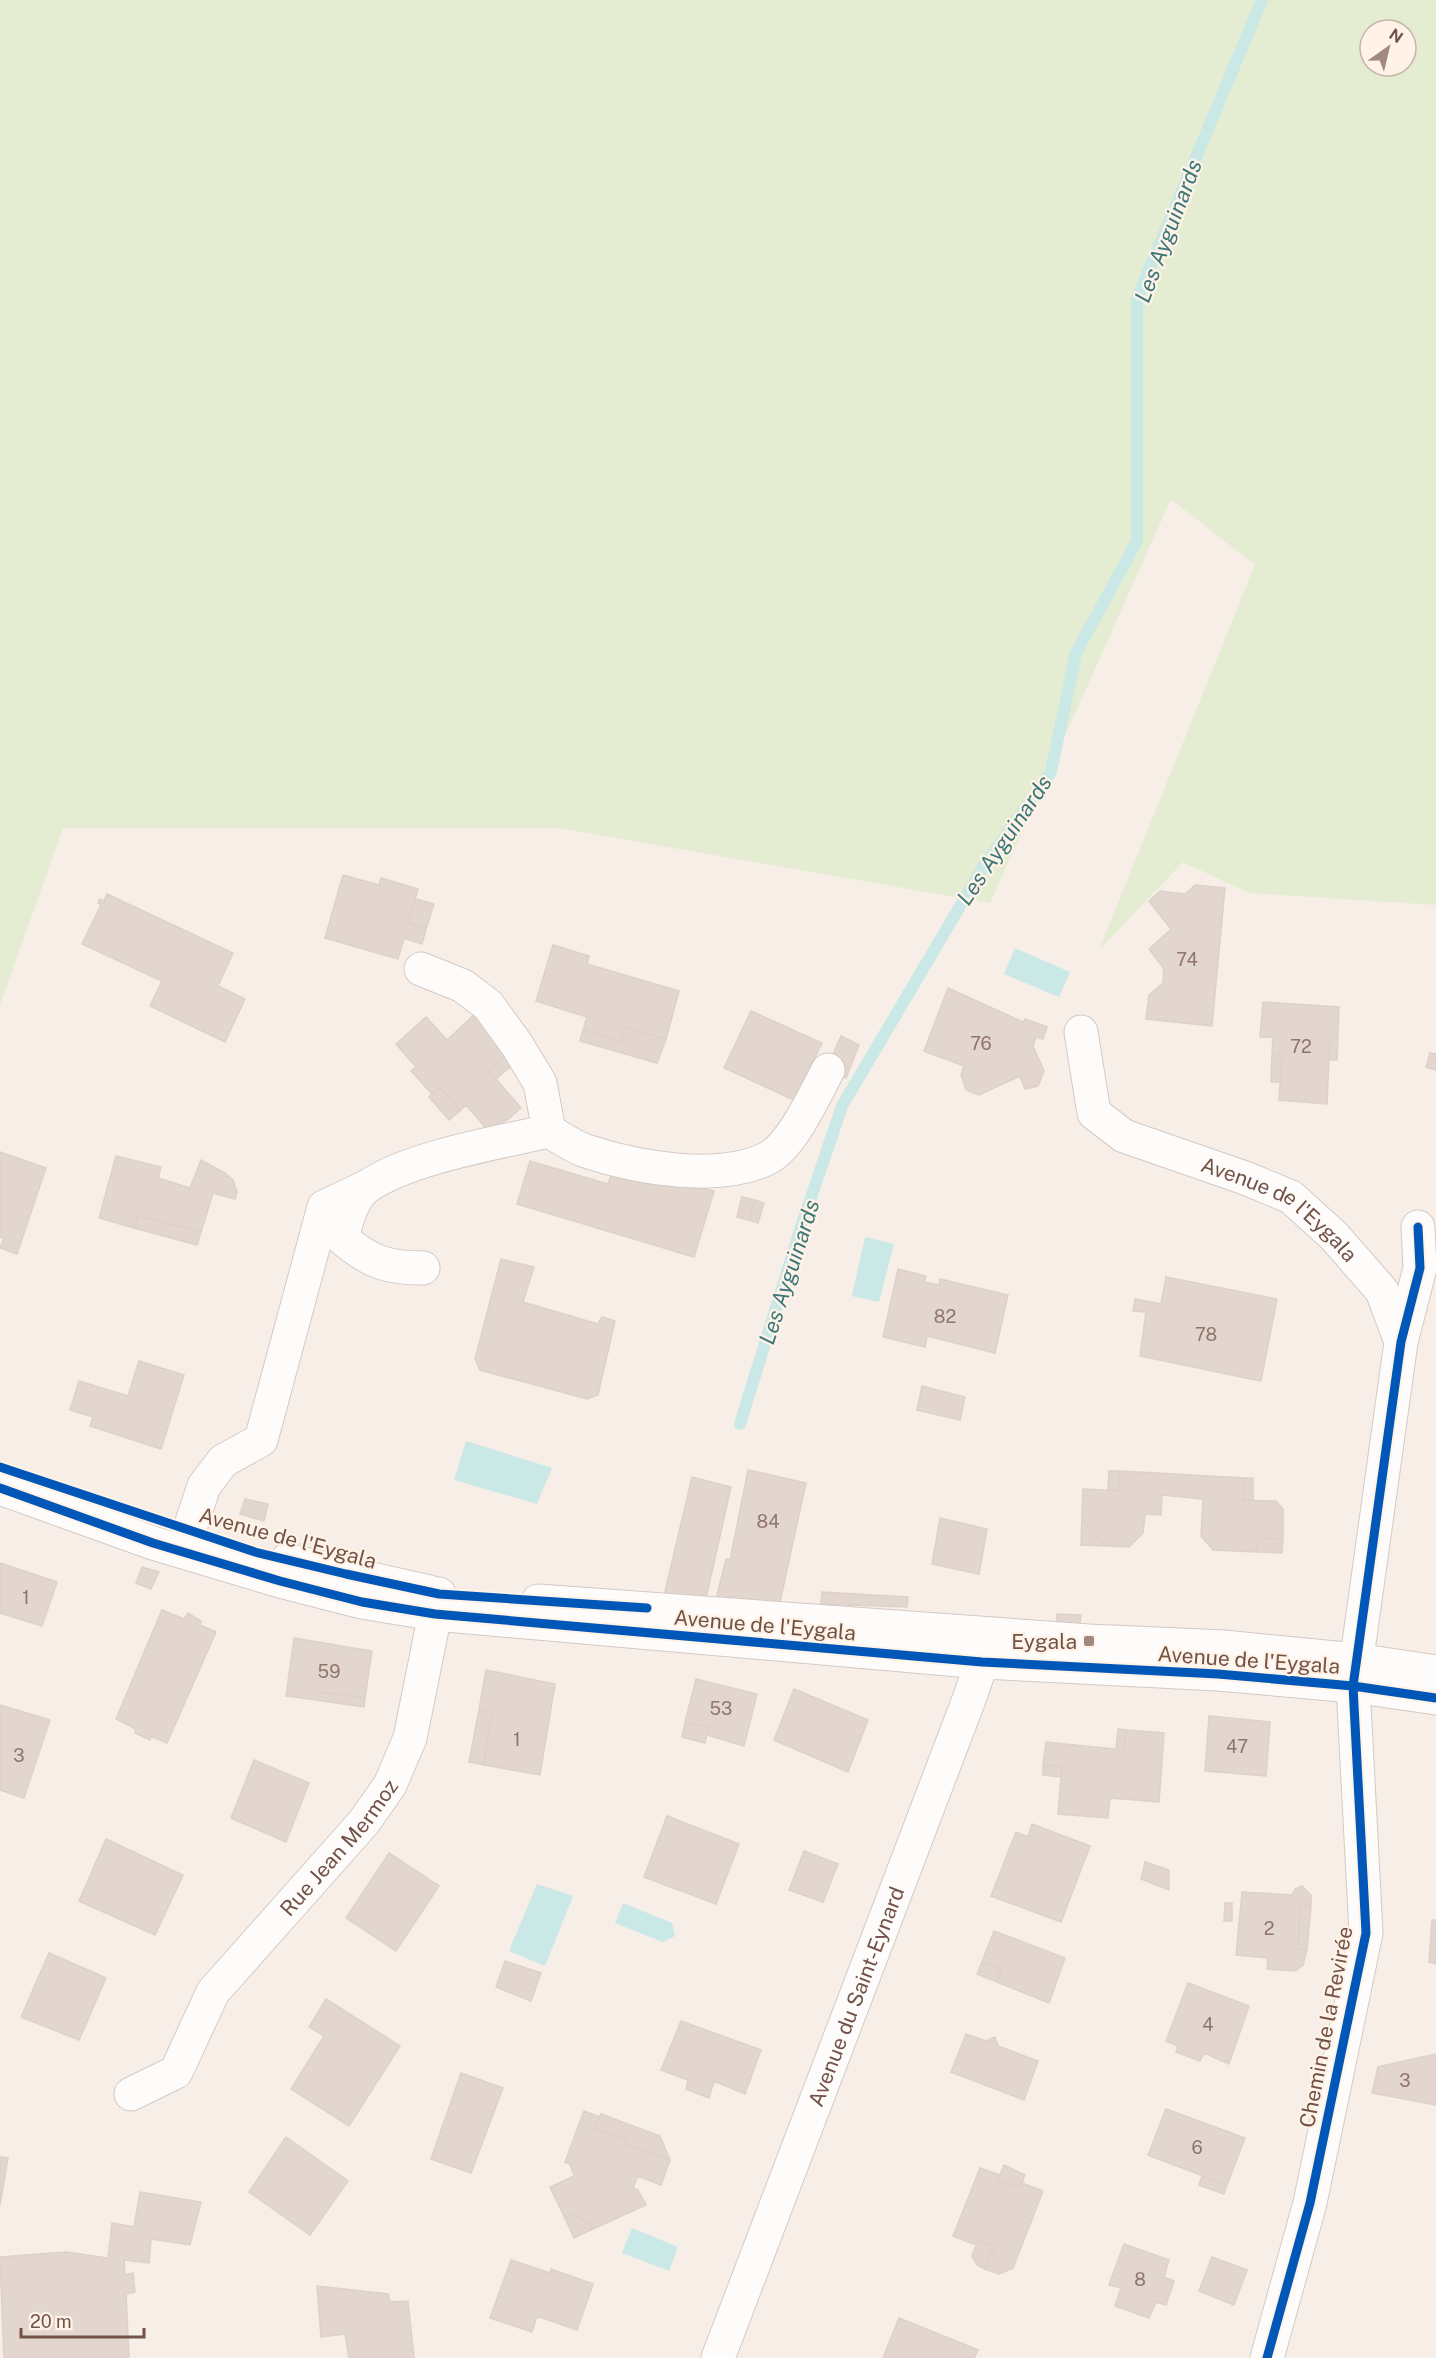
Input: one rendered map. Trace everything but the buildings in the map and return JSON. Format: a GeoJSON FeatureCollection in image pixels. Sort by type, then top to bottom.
{"type":"FeatureCollection","features":[{"type":"Feature","properties":{"kind":"street"},"geometry":{"type":"LineString","coordinates":[[421,969],[463,986],[488,1005],[517,1045],[540,1083],[549,1131]]}},
{"type":"Feature","properties":{"kind":"street","name":"Avenue de l'Eygala"},"geometry":{"type":"LineString","coordinates":[[1081,1032],[1094,1113],[1124,1136],[1245,1178],[1291,1197],[1334,1236],[1382,1292],[1401,1342],[1354,1673]]}},
{"type":"Feature","properties":{"kind":"street"},"geometry":{"type":"LineString","coordinates":[[189,1531],[204,1486],[223,1461],[261,1440],[324,1207],[437,1158],[549,1131],[588,1152],[663,1168],[717,1171],[767,1159],[799,1126],[828,1070]]}},
{"type":"Feature","properties":{"kind":"street"},"geometry":{"type":"LineString","coordinates":[[366,1187],[345,1220],[343,1239],[364,1257],[396,1268],[423,1268]]}},
{"type":"Feature","properties":{"kind":"street"},"geometry":{"type":"LineString","coordinates":[[1401,1342],[1420,1268],[1418,1227]]}},
{"type":"Feature","properties":{"kind":"street","name":"Avenue de l'Eygala"},"geometry":{"type":"LineString","coordinates":[[0,1467],[255,1552],[437,1604]]}},
{"type":"Feature","properties":{"kind":"street","name":"Avenue de l'Eygala"},"geometry":{"type":"LineString","coordinates":[[0,1488],[153,1543],[280,1581],[362,1602],[437,1604],[986,1648],[1218,1674],[1436,1672]]}},
{"type":"Feature","properties":{"kind":"street","name":"Rue Jean Mermoz"},"geometry":{"type":"LineString","coordinates":[[131,2094],[177,2072],[213,1992],[364,1822],[390,1785],[410,1738],[437,1604]]}},
{"type":"Feature","properties":{"kind":"street","name":"Avenue du Saint-Eynard"},"geometry":{"type":"LineString","coordinates":[[718,2358],[986,1648]]}},
{"type":"Feature","properties":{"kind":"street","name":"Avenue de l'Eygala"},"geometry":{"type":"LineString","coordinates":[[1354,1673],[1436,1698]]}},
{"type":"Feature","properties":{"kind":"street","name":"Chemin de la Revirée"},"geometry":{"type":"LineString","coordinates":[[1267,2358],[1310,2203],[1366,1933],[1354,1673]]}},
{"type":"Feature","properties":{"kind":"green space"},"geometry":{"type":"Polygon","coordinates":[[[0,0],[1436,0],[1436,905],[1249,893],[1183,862],[1099,950],[1255,565],[1171,499],[990,903],[559,828],[63,828],[0,1005],[0,0]]]}},
{"type":"Feature","properties":{"kind":"water"},"geometry":{"type":"Polygon","coordinates":[[[1015,948],[1070,972],[1059,997],[1004,974],[1015,948]]]}},
{"type":"Feature","properties":{"kind":"water"},"geometry":{"type":"Polygon","coordinates":[[[865,1237],[894,1244],[879,1302],[852,1296],[865,1237]]]}},
{"type":"Feature","properties":{"kind":"water"},"geometry":{"type":"Polygon","coordinates":[[[466,1441],[552,1468],[537,1504],[454,1480],[466,1441]]]}},
{"type":"Feature","properties":{"kind":"water"},"geometry":{"type":"Polygon","coordinates":[[[537,1884],[573,1896],[545,1966],[509,1951],[537,1884]]]}},
{"type":"Feature","properties":{"kind":"water"},"geometry":{"type":"Polygon","coordinates":[[[623,1903],[672,1923],[675,1936],[663,1942],[615,1923],[623,1903]]]}},
{"type":"Feature","properties":{"kind":"water"},"geometry":{"type":"Polygon","coordinates":[[[632,2228],[678,2247],[669,2271],[622,2253],[632,2228]]]}},
{"type":"Feature","properties":{"kind":"waterway","name":"Les Ayguinards"},"geometry":{"type":"LineString","coordinates":[[740,1424],[800,1230],[842,1106],[985,864],[1051,772],[1076,653],[1137,541],[1137,298],[1262,0]]}},
{"type":"Feature","properties":{"kind":"cycle path"},"geometry":{"type":"LineString","coordinates":[[1267,2358],[1310,2203],[1366,1933],[1353,1686],[1401,1342],[1420,1268],[1418,1227]]}},
{"type":"Feature","properties":{"kind":"cycle path"},"geometry":{"type":"LineString","coordinates":[[0,1467],[255,1552],[346,1574],[439,1594],[647,1608]]}},
{"type":"Feature","properties":{"kind":"cycle path"},"geometry":{"type":"LineString","coordinates":[[0,1488],[153,1543],[280,1581],[362,1602],[435,1614],[982,1662],[1218,1674],[1353,1686],[1436,1698]]}},
{"type":"Feature","properties":{"kind":"place","name":"Eygala"},"geometry":{"type":"Point","coordinates":[1089,1641]}}]}
